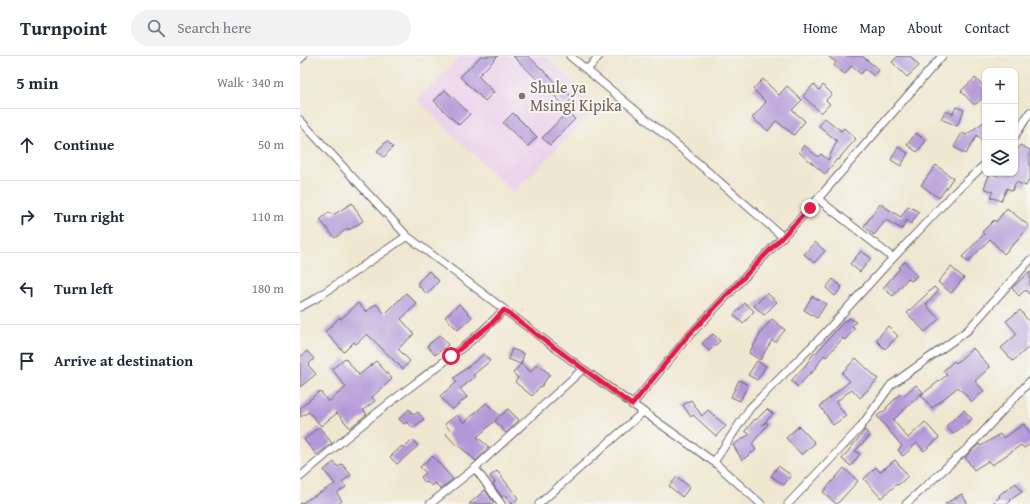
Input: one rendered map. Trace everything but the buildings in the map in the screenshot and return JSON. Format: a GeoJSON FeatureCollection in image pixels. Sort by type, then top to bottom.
{"type":"FeatureCollection","features":[{"type":"Feature","properties":{"kind":"street"},"geometry":{"type":"LineString","coordinates":[[300,59],[303,56]]}},
{"type":"Feature","properties":{"kind":"street"},"geometry":{"type":"LineString","coordinates":[[570,56],[676,144],[783,237]]}},
{"type":"Feature","properties":{"kind":"street"},"geometry":{"type":"LineString","coordinates":[[587,70],[599,56]]}},
{"type":"Feature","properties":{"kind":"street"},"geometry":{"type":"LineString","coordinates":[[632,405],[686,338],[818,199],[942,56]]}},
{"type":"Feature","properties":{"kind":"street"},"geometry":{"type":"LineString","coordinates":[[1018,131],[1030,112]]}},
{"type":"Feature","properties":{"kind":"street"},"geometry":{"type":"LineString","coordinates":[[300,120],[407,236],[583,369],[714,462],[761,504]]}},
{"type":"Feature","properties":{"kind":"street"},"geometry":{"type":"LineString","coordinates":[[714,462],[750,408],[822,336],[952,195],[982,167]]}},
{"type":"Feature","properties":{"kind":"street"},"geometry":{"type":"LineString","coordinates":[[818,199],[893,258]]}},
{"type":"Feature","properties":{"kind":"street"},"geometry":{"type":"LineString","coordinates":[[300,307],[315,299],[407,236]]}},
{"type":"Feature","properties":{"kind":"street"},"geometry":{"type":"LineString","coordinates":[[788,504],[859,429],[891,385],[968,330],[1030,260]]}},
{"type":"Feature","properties":{"kind":"street"},"geometry":{"type":"LineString","coordinates":[[300,477],[412,385],[491,324],[504,310]]}},
{"type":"Feature","properties":{"kind":"street"},"geometry":{"type":"LineString","coordinates":[[430,504],[475,468],[583,369]]}},
{"type":"Feature","properties":{"kind":"street"},"geometry":{"type":"LineString","coordinates":[[906,504],[972,444],[1030,381]]}},
{"type":"Feature","properties":{"kind":"street"},"geometry":{"type":"LineString","coordinates":[[539,504],[643,412]]}},
{"type":"Feature","properties":{"kind":"street"},"geometry":{"type":"LineString","coordinates":[[475,468],[502,504]]}},
{"type":"Feature","properties":{"kind":"shaded area"},"geometry":{"type":"Polygon","coordinates":[[[461,56],[546,56],[598,107],[513,193],[418,100],[461,56]]]}},
{"type":"Feature","properties":{"kind":"place","name":"Shule ya Msingi Kipika"},"geometry":{"type":"Point","coordinates":[522,96]}},
{"type":"Feature","properties":{"kind":"route"},"geometry":{"type":"LineString","coordinates":[[451,356],[491,324],[504,310],[632,405],[686,338],[810,208]]}}]}
